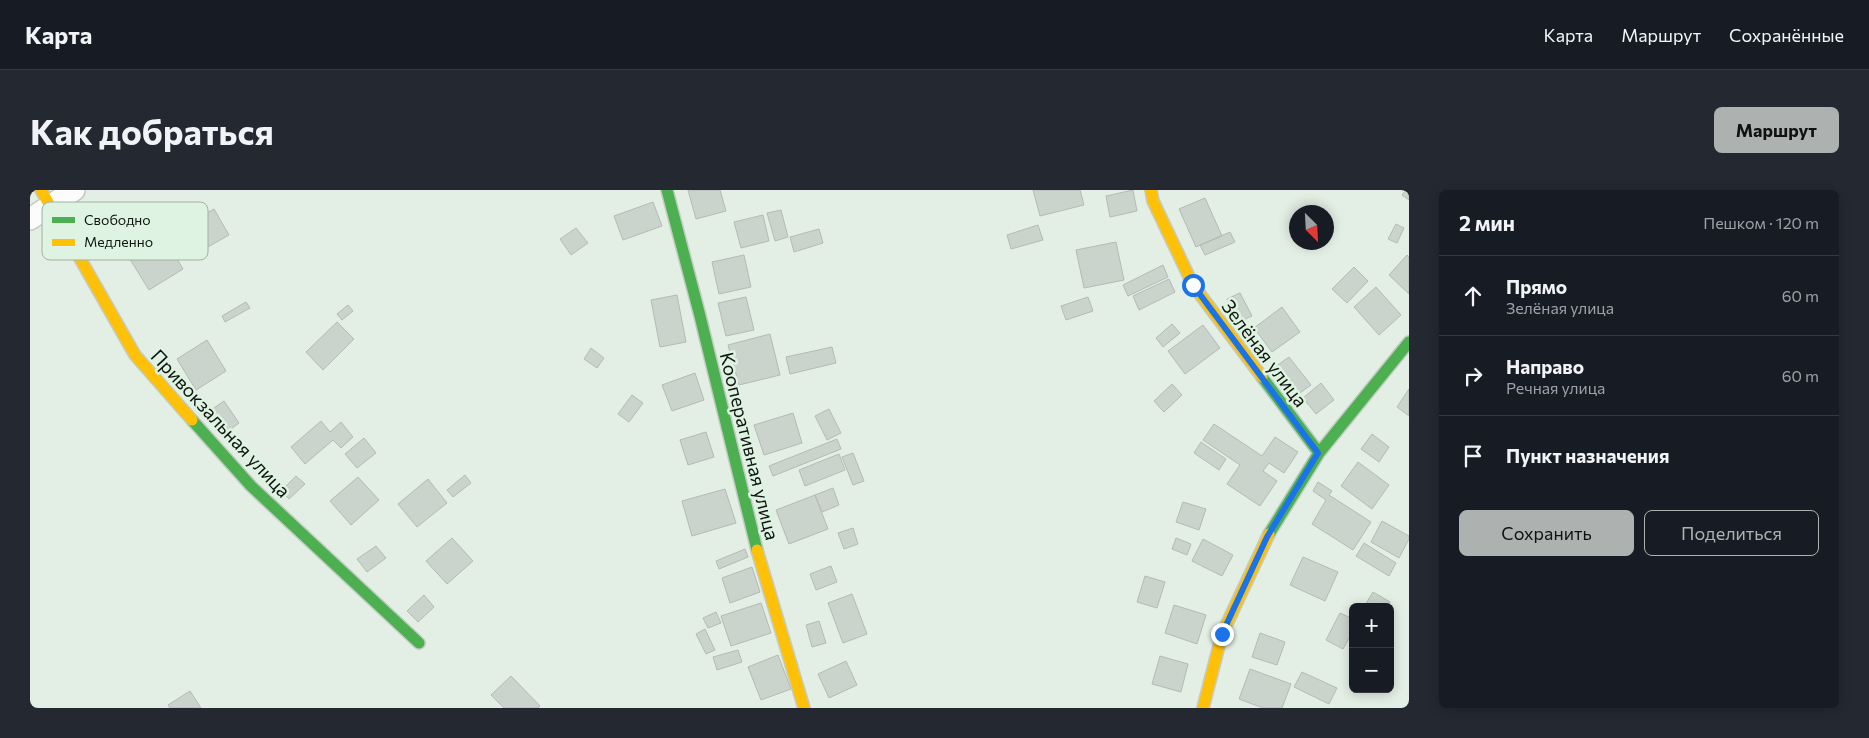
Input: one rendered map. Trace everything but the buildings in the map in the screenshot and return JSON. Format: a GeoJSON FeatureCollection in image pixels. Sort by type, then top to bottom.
{"type":"FeatureCollection","features":[{"type":"Feature","properties":{"kind":"street"},"geometry":{"type":"LineString","coordinates":[[46,198],[74,190]]}},
{"type":"Feature","properties":{"kind":"street","name":"Кооперативная улица"},"geometry":{"type":"LineString","coordinates":[[667,190],[700,316],[751,529],[804,708]]}},
{"type":"Feature","properties":{"kind":"street","name":"Зелёная улица"},"geometry":{"type":"LineString","coordinates":[[1151,190],[1153,201],[1193,285],[1318,453]]}},
{"type":"Feature","properties":{"kind":"street"},"geometry":{"type":"LineString","coordinates":[[30,219],[42,203]]}},
{"type":"Feature","properties":{"kind":"street","name":"Привокзальная улица"},"geometry":{"type":"LineString","coordinates":[[81,260],[135,355],[251,486],[419,644]]}},
{"type":"Feature","properties":{"kind":"street"},"geometry":{"type":"LineString","coordinates":[[1203,708],[1222,634],[1267,537],[1318,453],[1409,342]]}},
{"type":"Feature","properties":{"kind":"traffic: fast"},"geometry":{"type":"LineString","coordinates":[[667,190],[757,550]]}},
{"type":"Feature","properties":{"kind":"traffic: fast"},"geometry":{"type":"LineString","coordinates":[[1269,534],[1319,453],[1409,342]]}},
{"type":"Feature","properties":{"kind":"traffic: fast"},"geometry":{"type":"LineString","coordinates":[[1262,377],[1319,453]]}},
{"type":"Feature","properties":{"kind":"traffic: fast"},"geometry":{"type":"LineString","coordinates":[[192,420],[251,486],[419,643]]}},
{"type":"Feature","properties":{"kind":"traffic: slow"},"geometry":{"type":"LineString","coordinates":[[41,190],[48,202]]}},
{"type":"Feature","properties":{"kind":"traffic: slow"},"geometry":{"type":"LineString","coordinates":[[1151,190],[1153,201],[1193,285],[1262,377]]}},
{"type":"Feature","properties":{"kind":"traffic: slow"},"geometry":{"type":"LineString","coordinates":[[81,260],[135,355],[192,420]]}},
{"type":"Feature","properties":{"kind":"traffic: slow"},"geometry":{"type":"LineString","coordinates":[[1203,708],[1222,634],[1269,534]]}},
{"type":"Feature","properties":{"kind":"traffic: slow"},"geometry":{"type":"LineString","coordinates":[[757,550],[804,708]]}},
{"type":"Feature","properties":{"kind":"route"},"geometry":{"type":"LineString","coordinates":[[1193,285],[1318,453],[1267,537],[1222,634]]}}]}
